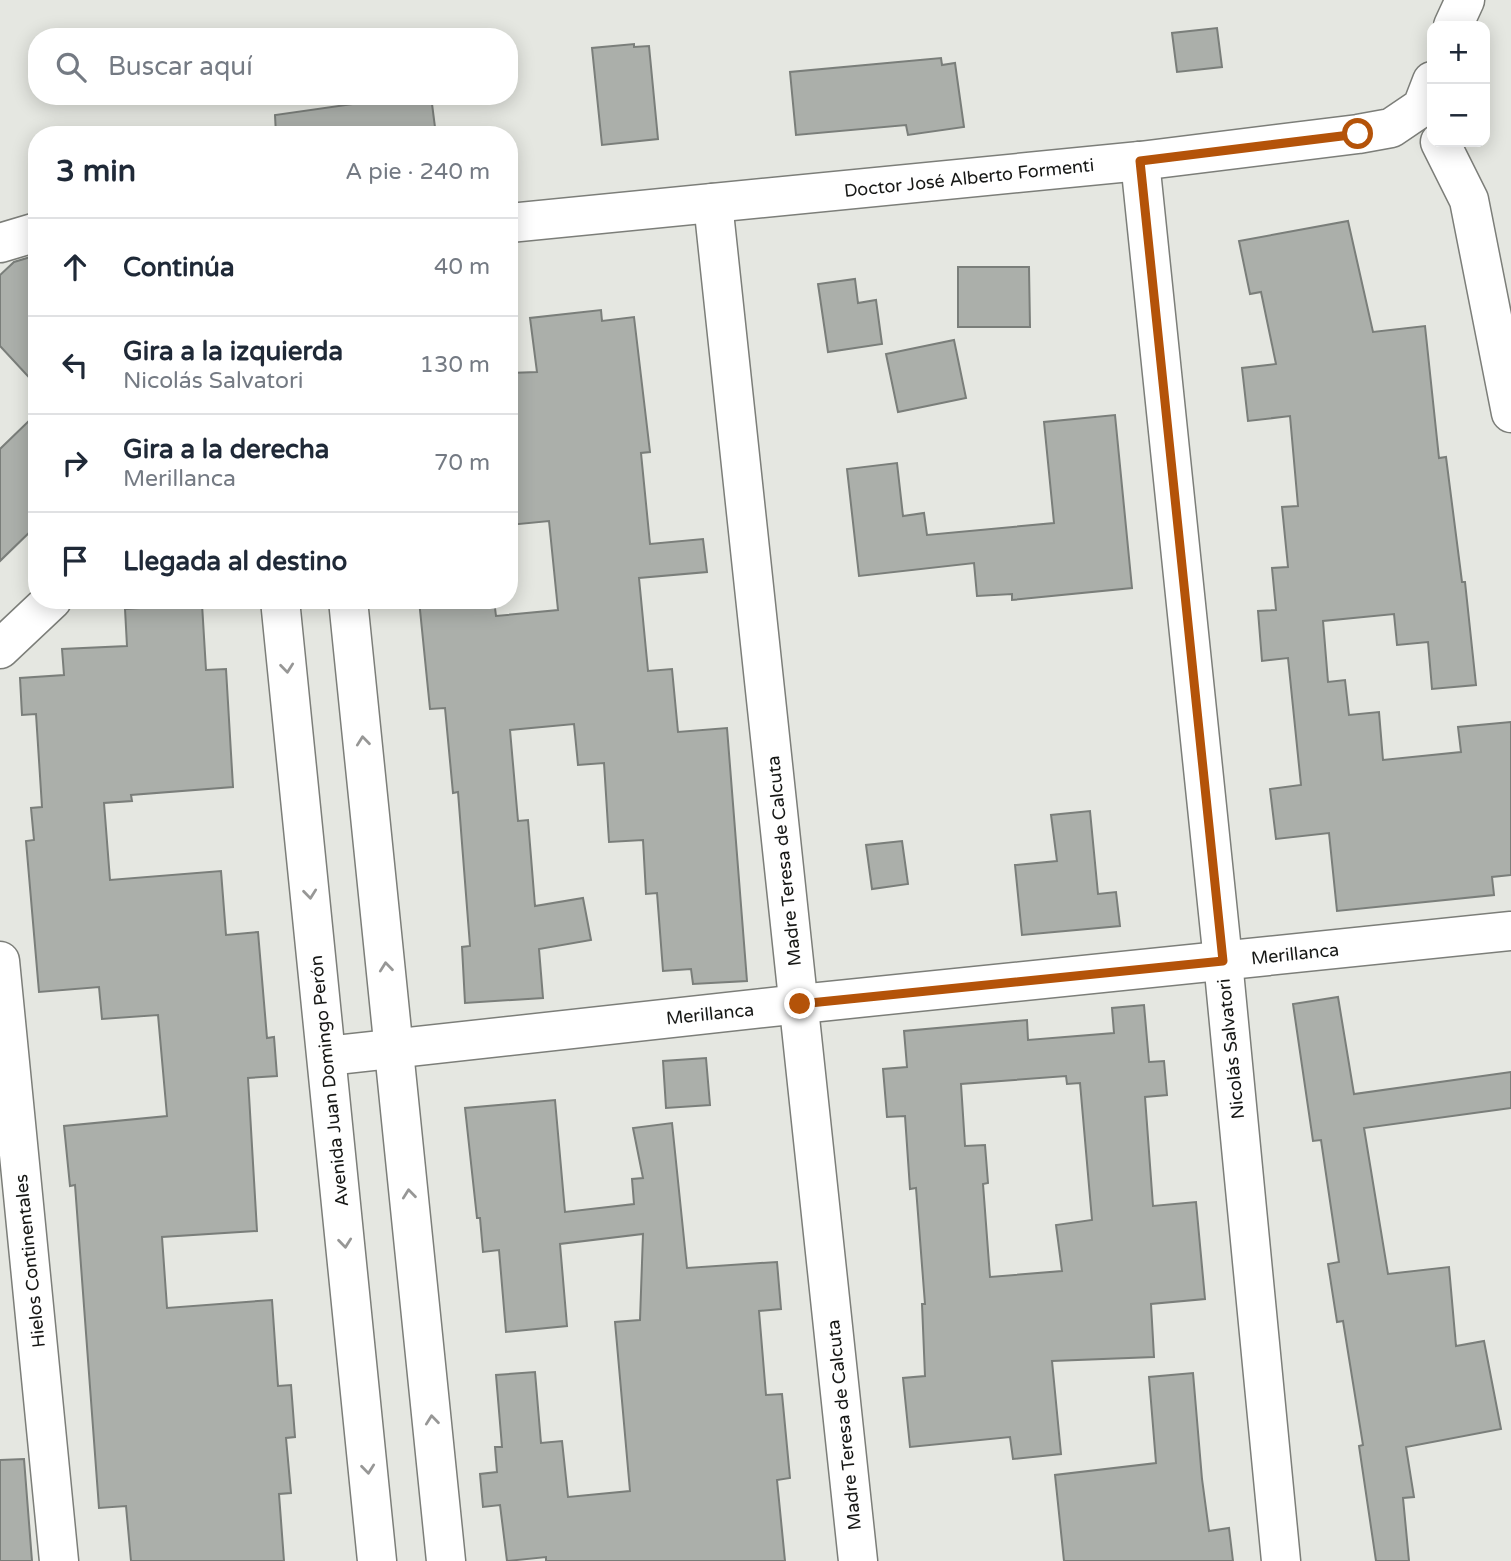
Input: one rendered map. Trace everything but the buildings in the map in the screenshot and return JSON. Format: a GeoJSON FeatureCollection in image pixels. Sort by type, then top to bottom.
{"type":"FeatureCollection","features":[{"type":"Feature","properties":{"kind":"street"},"geometry":{"type":"LineString","coordinates":[[1455,21],[1465,0]]}},
{"type":"Feature","properties":{"kind":"street","name":"Doctor José Alberto Formenti"},"geometry":{"type":"LineString","coordinates":[[518,222],[1140,161],[1391,128],[1427,106]]}},
{"type":"Feature","properties":{"kind":"street"},"geometry":{"type":"LineString","coordinates":[[1442,147],[1469,200],[1511,413]]}},
{"type":"Feature","properties":{"kind":"street","name":"Nicolás Salvatori"},"geometry":{"type":"LineString","coordinates":[[1140,161],[1223,961],[1281,1561]]}},
{"type":"Feature","properties":{"kind":"street","name":"Madre Teresa de Calcuta"},"geometry":{"type":"LineString","coordinates":[[713,203],[858,1561]]}},
{"type":"Feature","properties":{"kind":"street"},"geometry":{"type":"LineString","coordinates":[[0,243],[28,235]]}},
{"type":"Feature","properties":{"kind":"street"},"geometry":{"type":"LineString","coordinates":[[0,649],[42,609]]}},
{"type":"Feature","properties":{"kind":"street","name":"Avenida Juan Domingo Perón"},"geometry":{"type":"LineString","coordinates":[[280,609],[377,1561]]}},
{"type":"Feature","properties":{"kind":"street"},"geometry":{"type":"LineString","coordinates":[[349,609],[446,1561]]}},
{"type":"Feature","properties":{"kind":"street","name":"Merillanca"},"geometry":{"type":"LineString","coordinates":[[327,1056],[1511,931]]}},
{"type":"Feature","properties":{"kind":"street","name":"Hielos Continentales"},"geometry":{"type":"LineString","coordinates":[[0,961],[59,1561]]}},
{"type":"Feature","properties":{"kind":"route"},"geometry":{"type":"LineString","coordinates":[[800,1004],[1223,961],[1140,161],[1358,134]]}}]}
